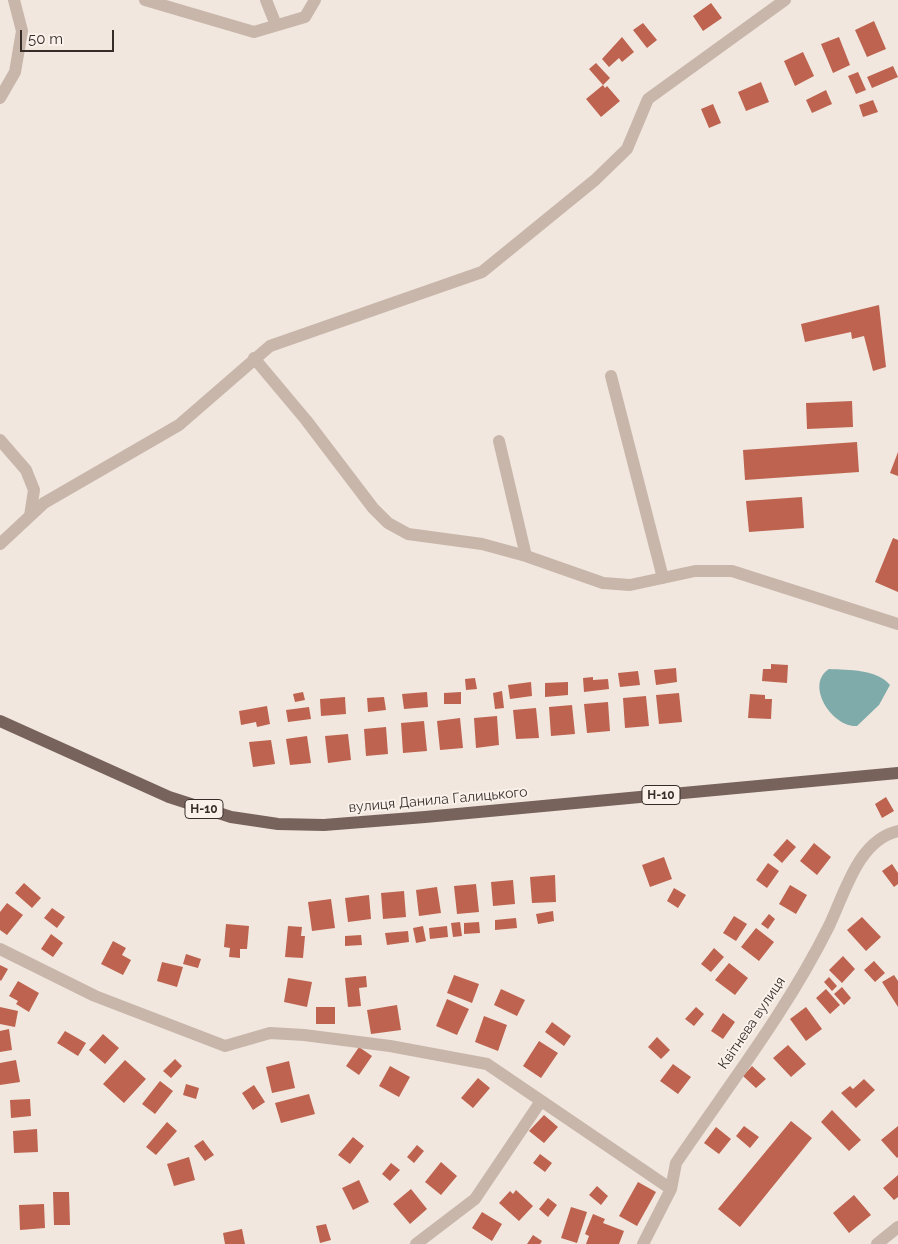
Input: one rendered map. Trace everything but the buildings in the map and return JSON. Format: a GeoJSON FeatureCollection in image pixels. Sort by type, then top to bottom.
{"type":"FeatureCollection","features":[{"type":"Feature","properties":{"kind":"main road","name":"вулиця Данила Галицького"},"geometry":{"type":"LineString","coordinates":[[0,721],[170,797],[232,817],[278,824],[324,825],[425,817],[898,773]]}},
{"type":"Feature","properties":{"kind":"street"},"geometry":{"type":"LineString","coordinates":[[0,98],[15,72],[22,31],[14,0]]}},
{"type":"Feature","properties":{"kind":"street"},"geometry":{"type":"LineString","coordinates":[[145,0],[254,32],[305,17],[315,0]]}},
{"type":"Feature","properties":{"kind":"street"},"geometry":{"type":"LineString","coordinates":[[266,0],[276,25]]}},
{"type":"Feature","properties":{"kind":"street"},"geometry":{"type":"LineString","coordinates":[[0,544],[44,503],[179,425],[270,346],[482,272],[594,180],[627,149],[648,99],[786,0]]}},
{"type":"Feature","properties":{"kind":"street"},"geometry":{"type":"LineString","coordinates":[[254,358],[306,420],[373,508],[388,523],[408,534],[482,544],[526,556],[603,583],[630,584],[695,572],[732,571],[898,624]]}},
{"type":"Feature","properties":{"kind":"street"},"geometry":{"type":"LineString","coordinates":[[611,376],[663,578]]}},
{"type":"Feature","properties":{"kind":"street"},"geometry":{"type":"LineString","coordinates":[[0,440],[26,470],[34,490],[30,516]]}},
{"type":"Feature","properties":{"kind":"street"},"geometry":{"type":"LineString","coordinates":[[499,441],[526,556]]}},
{"type":"Feature","properties":{"kind":"street","name":"Квітнева вулиця"},"geometry":{"type":"LineString","coordinates":[[643,1244],[671,1189],[676,1163],[800,979],[829,925],[856,865],[885,834],[898,830]]}},
{"type":"Feature","properties":{"kind":"street"},"geometry":{"type":"LineString","coordinates":[[0,950],[95,996],[225,1046],[270,1033],[304,1035],[390,1046],[487,1064],[671,1189]]}},
{"type":"Feature","properties":{"kind":"street"},"geometry":{"type":"LineString","coordinates":[[416,1244],[475,1199],[541,1101]]}},
{"type":"Feature","properties":{"kind":"street"},"geometry":{"type":"LineString","coordinates":[[877,1244],[898,1227]]}},
{"type":"Feature","properties":{"kind":"water"},"geometry":{"type":"Polygon","coordinates":[[[829,669],[870,673],[878,676],[890,685],[879,705],[857,726],[848,725],[839,720],[825,704],[819,685],[822,676],[829,669]]]}}]}
